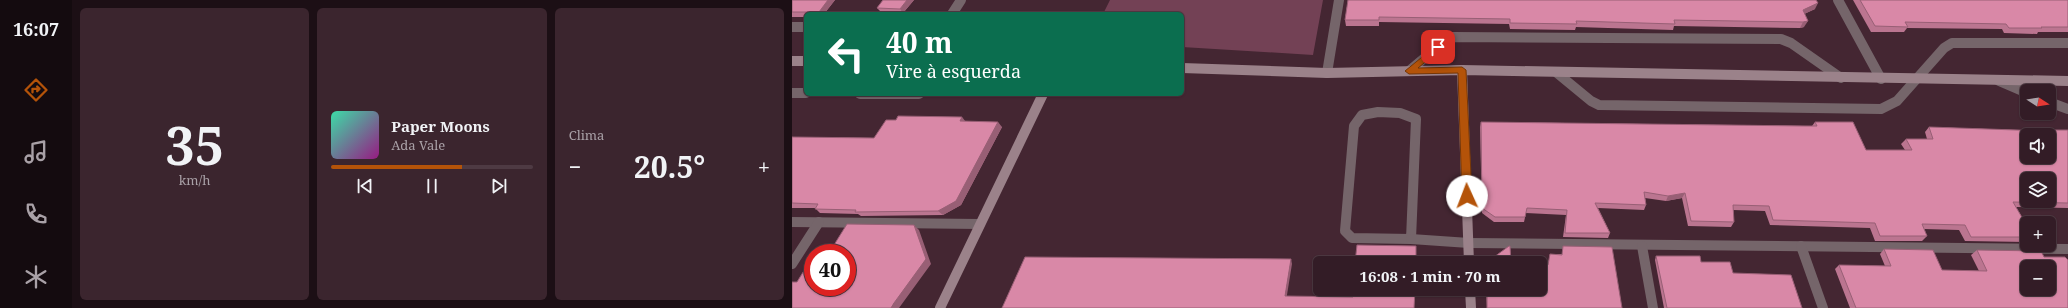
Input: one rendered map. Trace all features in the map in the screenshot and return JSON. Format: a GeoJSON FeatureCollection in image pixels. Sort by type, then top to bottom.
{"type":"FeatureCollection","features":[{"type":"Feature","properties":{"kind":"street"},"geometry":{"type":"LineString","coordinates":[[953,12],[961,0]]}},
{"type":"Feature","properties":{"kind":"street"},"geometry":{"type":"LineString","coordinates":[[1328,73],[1338,0]]}},
{"type":"Feature","properties":{"kind":"street"},"geometry":{"type":"LineString","coordinates":[[1838,0],[1881,79]]}},
{"type":"Feature","properties":{"kind":"street"},"geometry":{"type":"LineString","coordinates":[[792,27],[804,27]]}},
{"type":"Feature","properties":{"kind":"street"},"geometry":{"type":"LineString","coordinates":[[1409,71],[1447,39],[1453,37],[1781,39],[1791,43],[1841,78]]}},
{"type":"Feature","properties":{"kind":"street"},"geometry":{"type":"LineString","coordinates":[[1556,73],[1591,101],[1599,105],[1881,110],[1897,101],[1944,48],[1952,43],[2068,43]]}},
{"type":"Feature","properties":{"kind":"street"},"geometry":{"type":"LineString","coordinates":[[792,61],[804,61]]}},
{"type":"Feature","properties":{"kind":"street"},"geometry":{"type":"LineString","coordinates":[[1184,68],[1328,73],[1462,70],[1916,80],[2068,81]]}},
{"type":"Feature","properties":{"kind":"street"},"geometry":{"type":"LineString","coordinates":[[1462,70],[1470,256]]}},
{"type":"Feature","properties":{"kind":"street"},"geometry":{"type":"LineString","coordinates":[[1999,81],[2020,90]]}},
{"type":"Feature","properties":{"kind":"street"},"geometry":{"type":"LineString","coordinates":[[792,93],[804,93]]}},
{"type":"Feature","properties":{"kind":"street"},"geometry":{"type":"LineString","coordinates":[[940,308],[1042,96]]}},
{"type":"Feature","properties":{"kind":"street"},"geometry":{"type":"LineString","coordinates":[[2056,105],[2068,109]]}},
{"type":"Feature","properties":{"kind":"street"},"geometry":{"type":"LineString","coordinates":[[1411,239],[1416,119],[1413,115],[1405,113],[1367,113],[1359,118],[1354,126],[1345,231],[1352,238],[1411,239],[1469,243],[1642,246],[2068,249]]}},
{"type":"Feature","properties":{"kind":"street"},"geometry":{"type":"LineString","coordinates":[[792,222],[980,224]]}},
{"type":"Feature","properties":{"kind":"street"},"geometry":{"type":"LineString","coordinates":[[792,264],[819,222]]}},
{"type":"Feature","properties":{"kind":"street"},"geometry":{"type":"LineString","coordinates":[[1642,246],[1653,308]]}},
{"type":"Feature","properties":{"kind":"street"},"geometry":{"type":"LineString","coordinates":[[1801,246],[1823,308]]}},
{"type":"Feature","properties":{"kind":"street"},"geometry":{"type":"LineString","coordinates":[[1470,296],[1471,308]]}},
{"type":"Feature","properties":{"kind":"shaded area"},"geometry":{"type":"Polygon","coordinates":[[[1110,0],[1323,0],[1313,55],[1184,47],[1184,12],[1104,12],[1110,0]]]}},
{"type":"Feature","properties":{"kind":"building"},"geometry":{"type":"Polygon","coordinates":[[[792,0],[828,0],[819,12],[792,12],[792,0]]]}},
{"type":"Feature","properties":{"kind":"building"},"geometry":{"type":"Polygon","coordinates":[[[883,0],[907,0],[900,9],[877,8],[883,0]]]}},
{"type":"Feature","properties":{"kind":"building"},"geometry":{"type":"Polygon","coordinates":[[[1348,0],[1816,0],[1818,3],[1803,10],[1808,21],[1803,22],[1674,20],[1675,24],[1576,21],[1577,24],[1510,23],[1510,19],[1379,17],[1379,20],[1345,20],[1348,0]]]}},
{"type":"Feature","properties":{"kind":"building"},"geometry":{"type":"Polygon","coordinates":[[[1860,0],[2068,0],[2068,27],[2009,28],[2006,24],[1905,22],[1908,27],[1875,26],[1860,0]]]}},
{"type":"Feature","properties":{"kind":"building"},"geometry":{"type":"Polygon","coordinates":[[[898,116],[962,117],[960,121],[998,122],[956,201],[938,211],[855,212],[856,210],[815,209],[818,204],[792,203],[792,137],[874,138],[886,120],[896,120],[898,116]]]}},
{"type":"Feature","properties":{"kind":"building"},"geometry":{"type":"Polygon","coordinates":[[[1481,122],[1817,126],[1815,122],[1853,122],[1866,150],[1912,150],[1906,139],[1933,139],[1929,127],[2020,130],[2020,164],[2056,164],[2056,130],[2068,130],[2068,203],[2056,203],[2056,172],[2020,172],[2020,202],[2013,202],[2021,216],[2020,237],[1971,237],[1965,225],[1922,224],[1927,236],[1880,236],[1875,223],[1773,220],[1769,206],[1733,205],[1734,222],[1691,221],[1685,193],[1668,196],[1644,192],[1646,205],[1595,203],[1610,233],[1565,233],[1567,210],[1527,208],[1525,217],[1495,217],[1482,208],[1481,122]]]}},
{"type":"Feature","properties":{"kind":"building"},"geometry":{"type":"Polygon","coordinates":[[[847,224],[914,225],[926,259],[891,308],[792,308],[792,282],[797,282],[804,271],[804,296],[856,296],[856,244],[835,244],[847,224]]]}},
{"type":"Feature","properties":{"kind":"building"},"geometry":{"type":"Polygon","coordinates":[[[1357,245],[1416,246],[1416,256],[1356,256],[1357,245]]]}},
{"type":"Feature","properties":{"kind":"building"},"geometry":{"type":"Polygon","coordinates":[[[1509,246],[1510,246],[1511,256],[1495,256],[1509,246]]]}},
{"type":"Feature","properties":{"kind":"building"},"geometry":{"type":"Polygon","coordinates":[[[1563,246],[1612,247],[1622,308],[1487,308],[1487,296],[1547,296],[1547,265],[1550,254],[1562,255],[1563,246]]]}},
{"type":"Feature","properties":{"kind":"building"},"geometry":{"type":"Polygon","coordinates":[[[1884,249],[1933,250],[1942,270],[1987,271],[1977,250],[2042,252],[2044,257],[2065,257],[2068,260],[2068,308],[1856,308],[1839,265],[1891,266],[1884,249]]]}},
{"type":"Feature","properties":{"kind":"building"},"geometry":{"type":"Polygon","coordinates":[[[1656,256],[1700,256],[1701,262],[1730,262],[1733,273],[1791,275],[1802,308],[1667,308],[1656,256]]]}},
{"type":"Feature","properties":{"kind":"building"},"geometry":{"type":"Polygon","coordinates":[[[1025,257],[1291,259],[1285,296],[1415,296],[1414,308],[1002,308],[1025,257]]]}},
{"type":"Feature","properties":{"kind":"route"},"geometry":{"type":"LineString","coordinates":[[1438,47],[1409,71],[1462,70],[1467,196]]}}]}
